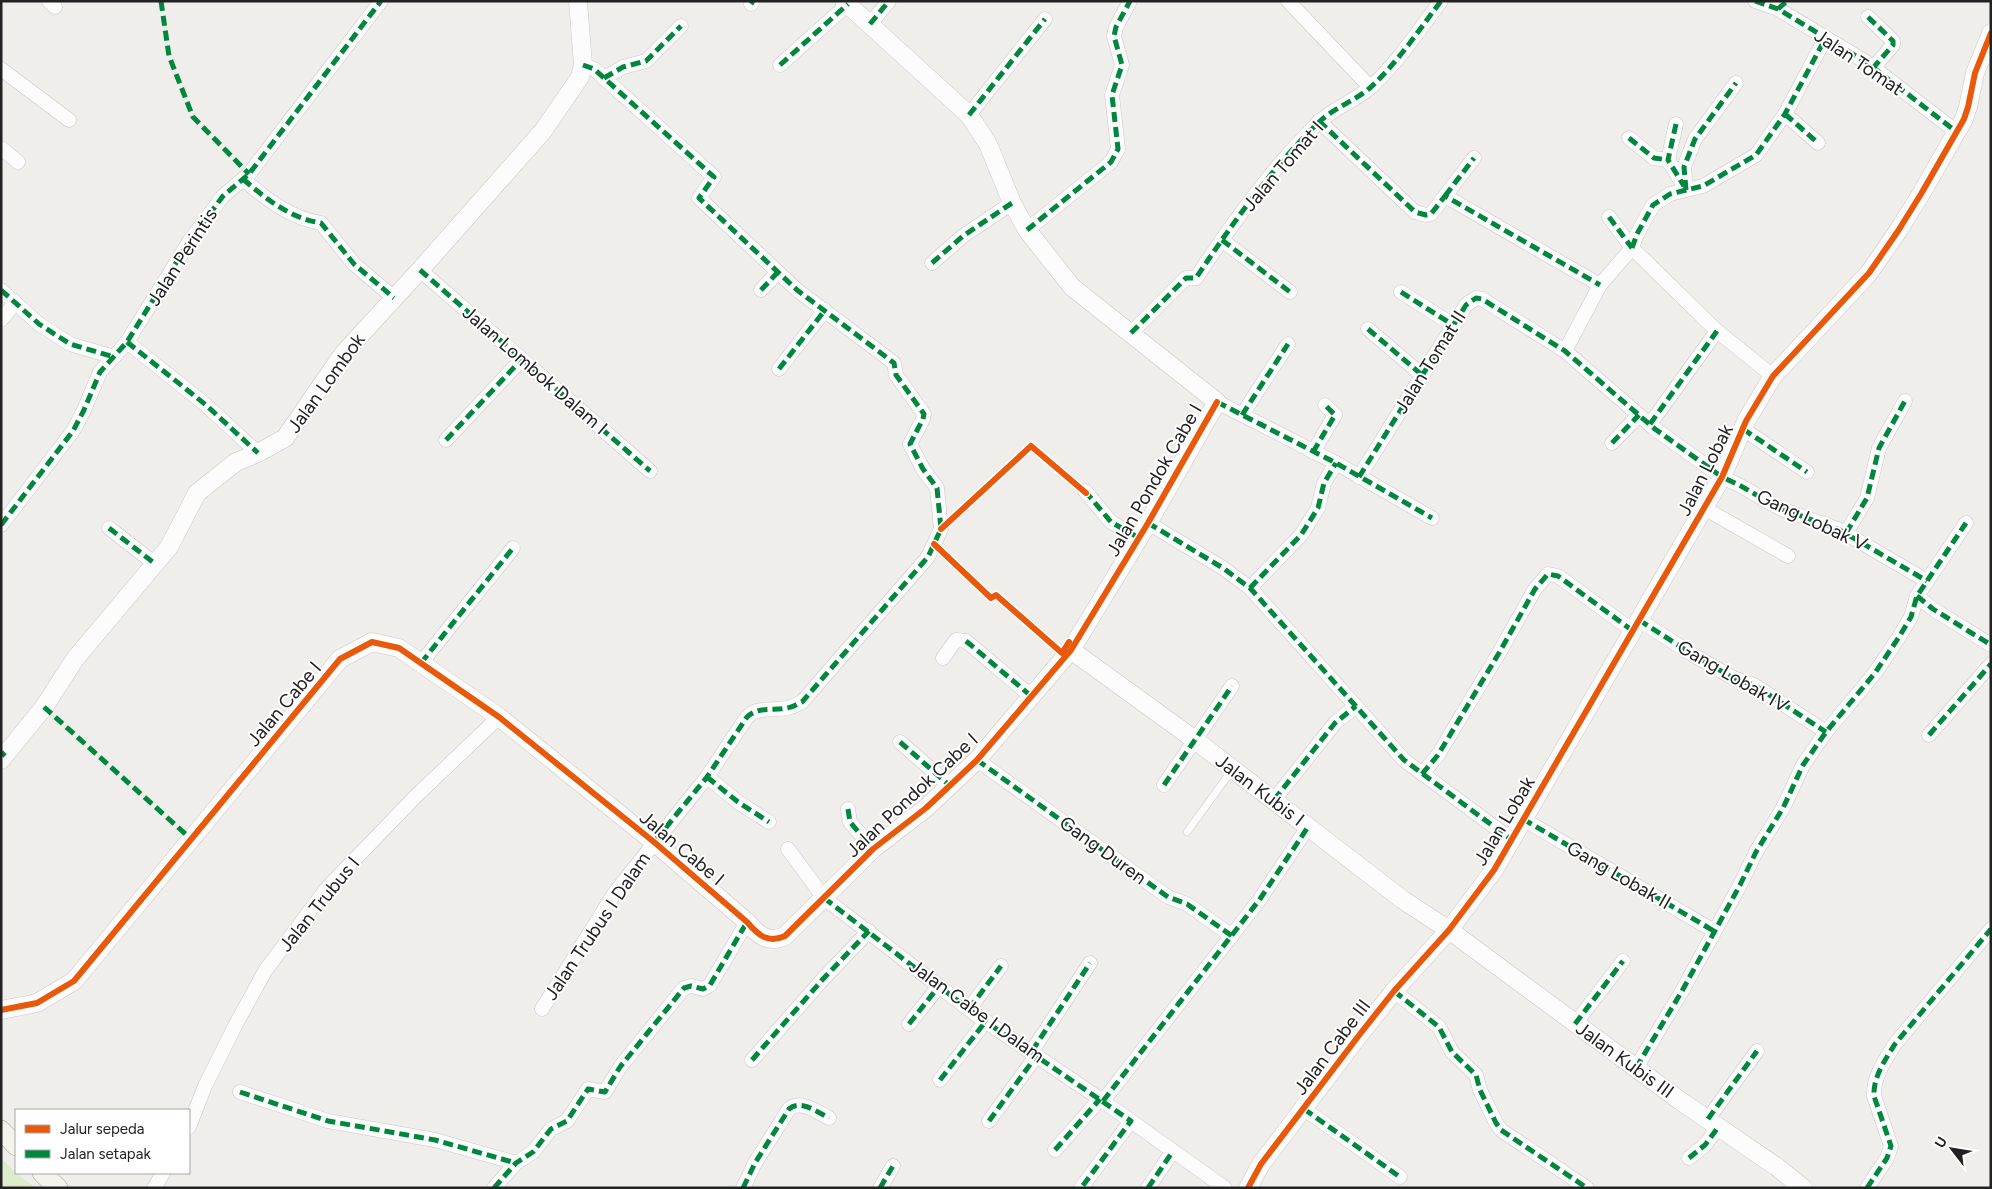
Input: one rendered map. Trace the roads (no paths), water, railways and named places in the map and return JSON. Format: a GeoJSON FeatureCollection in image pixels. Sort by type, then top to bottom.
{"type":"FeatureCollection","features":[{"type":"Feature","properties":{"kind":"main road"},"geometry":{"type":"LineString","coordinates":[[1,1130],[15,1145]]}},
{"type":"Feature","properties":{"kind":"main road"},"geometry":{"type":"LineString","coordinates":[[43,1174],[58,1188]]}},
{"type":"Feature","properties":{"kind":"street","name":"Jalan Perintis"},"geometry":{"type":"LineString","coordinates":[[1,525],[73,431],[100,372],[127,342],[195,234],[223,196],[250,174],[382,1]]}},
{"type":"Feature","properties":{"kind":"street","name":"Jalan Lombok"},"geometry":{"type":"LineString","coordinates":[[2,756],[44,707],[75,659],[169,546],[197,493],[236,462],[258,453],[285,438],[343,354],[543,131],[580,76],[582,65],[578,1]]}},
{"type":"Feature","properties":{"kind":"street"},"geometry":{"type":"LineString","coordinates":[[870,24],[889,1]]}},
{"type":"Feature","properties":{"kind":"street"},"geometry":{"type":"LineString","coordinates":[[1027,230],[1111,162],[1118,149],[1112,95],[1122,65],[1114,36],[1116,27],[1130,1]]}},
{"type":"Feature","properties":{"kind":"street"},"geometry":{"type":"LineString","coordinates":[[1288,1],[1370,87]]}},
{"type":"Feature","properties":{"kind":"street","name":"Jalan Tomat I"},"geometry":{"type":"LineString","coordinates":[[1131,333],[1186,278],[1196,278],[1281,162],[1319,121],[1370,87],[1404,50],[1441,1]]}},
{"type":"Feature","properties":{"kind":"street","name":"Jalan Tomat"},"geometry":{"type":"LineString","coordinates":[[1755,1],[1782,4],[1825,39],[1873,68],[1958,133]]}},
{"type":"Feature","properties":{"kind":"street"},"geometry":{"type":"LineString","coordinates":[[780,65],[846,3],[969,115],[988,144],[1012,203],[1027,230],[1072,287],[1217,402],[1336,463],[1432,518]]}},
{"type":"Feature","properties":{"kind":"street"},"geometry":{"type":"LineString","coordinates":[[1868,17],[1893,41],[1893,45],[1873,68]]}},
{"type":"Feature","properties":{"kind":"street"},"geometry":{"type":"LineString","coordinates":[[969,115],[1045,19]]}},
{"type":"Feature","properties":{"kind":"street"},"geometry":{"type":"LineString","coordinates":[[604,78],[623,67],[646,61],[681,26]]}},
{"type":"Feature","properties":{"kind":"street","name":"Jalan Lobak"},"geometry":{"type":"LineString","coordinates":[[1449,930],[1494,870],[1512,840],[1722,477],[1742,429],[1756,402],[1773,376],[1869,273],[1898,231],[1958,133],[1984,66],[1991,33]]}},
{"type":"Feature","properties":{"kind":"street"},"geometry":{"type":"LineString","coordinates":[[1565,350],[1600,286],[1632,248],[1637,234],[1653,205],[1670,194],[1703,186],[1756,155],[1785,114],[1825,39]]}},
{"type":"Feature","properties":{"kind":"street"},"geometry":{"type":"LineString","coordinates":[[582,65],[594,69],[714,177],[699,198],[797,290],[824,310],[779,370]]}},
{"type":"Feature","properties":{"kind":"street"},"geometry":{"type":"LineString","coordinates":[[1,69],[69,120]]}},
{"type":"Feature","properties":{"kind":"street"},"geometry":{"type":"LineString","coordinates":[[1686,190],[1684,167],[1695,138],[1736,83]]}},
{"type":"Feature","properties":{"kind":"street"},"geometry":{"type":"LineString","coordinates":[[1785,114],[1818,143]]}},
{"type":"Feature","properties":{"kind":"street"},"geometry":{"type":"LineString","coordinates":[[1319,121],[1416,212],[1426,215],[1431,214],[1474,158]]}},
{"type":"Feature","properties":{"kind":"street"},"geometry":{"type":"LineString","coordinates":[[1676,124],[1668,160],[1686,190]]}},
{"type":"Feature","properties":{"kind":"street"},"geometry":{"type":"LineString","coordinates":[[1629,138],[1654,158],[1668,160]]}},
{"type":"Feature","properties":{"kind":"street"},"geometry":{"type":"LineString","coordinates":[[1,148],[18,162]]}},
{"type":"Feature","properties":{"kind":"street"},"geometry":{"type":"LineString","coordinates":[[243,179],[268,202],[306,221],[320,223],[354,264],[394,298]]}},
{"type":"Feature","properties":{"kind":"street"},"geometry":{"type":"LineString","coordinates":[[1445,196],[1600,286]]}},
{"type":"Feature","properties":{"kind":"street"},"geometry":{"type":"LineString","coordinates":[[932,263],[963,236],[1012,203]]}},
{"type":"Feature","properties":{"kind":"street"},"geometry":{"type":"LineString","coordinates":[[1608,217],[1632,248],[1717,331],[1773,376]]}},
{"type":"Feature","properties":{"kind":"street"},"geometry":{"type":"LineString","coordinates":[[1222,240],[1290,292]]}},
{"type":"Feature","properties":{"kind":"street","name":"Jalan Lombok Dalam I"},"geometry":{"type":"LineString","coordinates":[[420,270],[650,471]]}},
{"type":"Feature","properties":{"kind":"street"},"geometry":{"type":"LineString","coordinates":[[761,290],[778,272]]}},
{"type":"Feature","properties":{"kind":"street"},"geometry":{"type":"LineString","coordinates":[[1,290],[39,324],[70,344],[114,357]]}},
{"type":"Feature","properties":{"kind":"street"},"geometry":{"type":"LineString","coordinates":[[1401,292],[1453,325]]}},
{"type":"Feature","properties":{"kind":"street","name":"Jalan Tomat II"},"geometry":{"type":"LineString","coordinates":[[1358,477],[1466,305],[1476,298],[1482,299],[1565,350],[1650,424],[1722,477]]}},
{"type":"Feature","properties":{"kind":"street"},"geometry":{"type":"LineString","coordinates":[[1,320],[11,308]]}},
{"type":"Feature","properties":{"kind":"street","name":"Jalan Trubus I Dalam"},"geometry":{"type":"LineString","coordinates":[[542,1009],[599,916],[654,842],[707,777],[753,711],[790,708],[802,702],[928,557],[941,529],[937,488],[923,469],[910,444],[923,420],[924,414],[896,375],[894,363],[824,310]]}},
{"type":"Feature","properties":{"kind":"street"},"geometry":{"type":"LineString","coordinates":[[1368,329],[1422,376]]}},
{"type":"Feature","properties":{"kind":"street"},"geometry":{"type":"LineString","coordinates":[[1650,424],[1717,331]]}},
{"type":"Feature","properties":{"kind":"street"},"geometry":{"type":"LineString","coordinates":[[127,342],[206,405],[258,453]]}},
{"type":"Feature","properties":{"kind":"street"},"geometry":{"type":"LineString","coordinates":[[1242,415],[1288,344]]}},
{"type":"Feature","properties":{"kind":"street"},"geometry":{"type":"LineString","coordinates":[[446,440],[522,359]]}},
{"type":"Feature","properties":{"kind":"street"},"geometry":{"type":"LineString","coordinates":[[1846,533],[1867,498],[1879,448],[1905,401]]}},
{"type":"Feature","properties":{"kind":"street","name":"Jalan Pondok Cabe I"},"geometry":{"type":"LineString","coordinates":[[747,922],[757,934],[766,939],[776,940],[785,936],[872,849],[926,808],[976,760],[1070,650],[1148,523],[1217,402]]}},
{"type":"Feature","properties":{"kind":"street"},"geometry":{"type":"LineString","coordinates":[[1313,452],[1336,415],[1324,406]]}},
{"type":"Feature","properties":{"kind":"street"},"geometry":{"type":"LineString","coordinates":[[1612,443],[1639,415]]}},
{"type":"Feature","properties":{"kind":"street"},"geometry":{"type":"LineString","coordinates":[[1742,429],[1808,472]]}},
{"type":"Feature","properties":{"kind":"street"},"geometry":{"type":"LineString","coordinates":[[1250,588],[1301,535],[1318,508],[1324,483],[1336,463]]}},
{"type":"Feature","properties":{"kind":"street","name":"Gang Lobak V"},"geometry":{"type":"LineString","coordinates":[[1722,477],[1781,510],[1846,533],[1927,581]]}},
{"type":"Feature","properties":{"kind":"street"},"geometry":{"type":"LineString","coordinates":[[1085,491],[1112,522],[1139,538]]}},
{"type":"Feature","properties":{"kind":"street"},"geometry":{"type":"LineString","coordinates":[[1704,508],[1788,556]]}},
{"type":"Feature","properties":{"kind":"street"},"geometry":{"type":"LineString","coordinates":[[1148,523],[1222,568],[1250,588],[1404,760],[1512,840]]}},
{"type":"Feature","properties":{"kind":"street"},"geometry":{"type":"LineString","coordinates":[[1636,1068],[1682,991],[1756,852],[1783,808],[1803,766],[1826,732],[1874,673],[1899,637],[1911,617],[1917,596],[1966,523]]}},
{"type":"Feature","properties":{"kind":"street"},"geometry":{"type":"LineString","coordinates":[[109,528],[154,563]]}},
{"type":"Feature","properties":{"kind":"street"},"geometry":{"type":"LineString","coordinates":[[421,663],[513,548]]}},
{"type":"Feature","properties":{"kind":"street","name":"Gang Lobak IV"},"geometry":{"type":"LineString","coordinates":[[1422,774],[1438,755],[1535,588],[1548,574],[1558,576],[1636,625],[1736,679],[1754,685],[1826,732]]}},
{"type":"Feature","properties":{"kind":"street"},"geometry":{"type":"LineString","coordinates":[[1917,596],[1933,609],[1991,645]]}},
{"type":"Feature","properties":{"kind":"street"},"geometry":{"type":"LineString","coordinates":[[942,658],[956,640],[966,641],[1031,696]]}},
{"type":"Feature","properties":{"kind":"street","name":"Jalan Cabe I"},"geometry":{"type":"LineString","coordinates":[[1,1010],[37,1002],[74,981],[340,659],[372,642],[399,648],[498,717],[654,842],[747,922]]}},
{"type":"Feature","properties":{"kind":"street","name":"Jalan Kubis I"},"geometry":{"type":"LineString","coordinates":[[1070,650],[1195,740],[1403,900],[1449,930]]}},
{"type":"Feature","properties":{"kind":"street"},"geometry":{"type":"LineString","coordinates":[[1929,735],[1991,664]]}},
{"type":"Feature","properties":{"kind":"street"},"geometry":{"type":"LineString","coordinates":[[1164,785],[1232,686]]}},
{"type":"Feature","properties":{"kind":"street"},"geometry":{"type":"LineString","coordinates":[[1274,800],[1335,723],[1356,706]]}},
{"type":"Feature","properties":{"kind":"street","name":"Jalan Trubus I"},"geometry":{"type":"LineString","coordinates":[[190,1125],[234,1026],[265,971],[327,888],[498,717]]}},
{"type":"Feature","properties":{"kind":"street"},"geometry":{"type":"LineString","coordinates":[[900,742],[949,785]]}},
{"type":"Feature","properties":{"kind":"street","name":"Gang Duren"},"geometry":{"type":"LineString","coordinates":[[976,760],[1168,897],[1187,904],[1232,936]]}},
{"type":"Feature","properties":{"kind":"street"},"geometry":{"type":"LineString","coordinates":[[707,777],[744,806],[769,822]]}},
{"type":"Feature","properties":{"kind":"street"},"geometry":{"type":"LineString","coordinates":[[848,809],[850,822],[872,849]]}},
{"type":"Feature","properties":{"kind":"street","name":"Gang Lobak II"},"geometry":{"type":"LineString","coordinates":[[1523,820],[1714,931]]}},
{"type":"Feature","properties":{"kind":"street"},"geometry":{"type":"LineString","coordinates":[[1055,1150],[1102,1100],[1232,936],[1260,899],[1308,827]]}},
{"type":"Feature","properties":{"kind":"street","name":"Jalan Cabe I Dalam"},"geometry":{"type":"LineString","coordinates":[[788,849],[824,898],[969,1009],[1035,1053],[1225,1188]]}},
{"type":"Feature","properties":{"kind":"street"},"geometry":{"type":"LineString","coordinates":[[494,1188],[516,1163],[533,1152],[551,1129],[567,1121],[588,1089],[605,1092],[620,1067],[684,988],[691,986],[703,989],[710,985],[747,922]]}},
{"type":"Feature","properties":{"kind":"street"},"geometry":{"type":"LineString","coordinates":[[1867,1188],[1887,1158],[1891,1146],[1874,1096],[1874,1088],[1884,1062],[1895,1044],[1991,929]]}},
{"type":"Feature","properties":{"kind":"street","name":"Jalan Cabe III"},"geometry":{"type":"LineString","coordinates":[[1248,1188],[1261,1164],[1394,991],[1449,930]]}},
{"type":"Feature","properties":{"kind":"street","name":"Jalan Kubis III"},"geometry":{"type":"LineString","coordinates":[[1449,930],[1575,1024],[1777,1167],[1803,1188]]}},
{"type":"Feature","properties":{"kind":"street"},"geometry":{"type":"LineString","coordinates":[[752,1060],[823,979],[869,931]]}},
{"type":"Feature","properties":{"kind":"street"},"geometry":{"type":"LineString","coordinates":[[1575,1024],[1623,961]]}},
{"type":"Feature","properties":{"kind":"street"},"geometry":{"type":"LineString","coordinates":[[989,1121],[1035,1053],[1090,964]]}},
{"type":"Feature","properties":{"kind":"street"},"geometry":{"type":"LineString","coordinates":[[969,1009],[1001,966]]}},
{"type":"Feature","properties":{"kind":"street"},"geometry":{"type":"LineString","coordinates":[[910,1024],[939,986]]}},
{"type":"Feature","properties":{"kind":"street"},"geometry":{"type":"LineString","coordinates":[[1394,991],[1439,1027],[1452,1052],[1476,1075],[1480,1090],[1501,1130],[1577,1185]]}},
{"type":"Feature","properties":{"kind":"street"},"geometry":{"type":"LineString","coordinates":[[940,1080],[986,1021]]}},
{"type":"Feature","properties":{"kind":"street"},"geometry":{"type":"LineString","coordinates":[[1689,1158],[1706,1145],[1714,1122],[1757,1051]]}},
{"type":"Feature","properties":{"kind":"street"},"geometry":{"type":"LineString","coordinates":[[240,1092],[328,1121],[435,1140],[516,1163]]}},
{"type":"Feature","properties":{"kind":"street"},"geometry":{"type":"LineString","coordinates":[[743,1188],[755,1163],[789,1109],[793,1106],[804,1105],[829,1118]]}},
{"type":"Feature","properties":{"kind":"street"},"geometry":{"type":"LineString","coordinates":[[1304,1109],[1400,1177]]}},
{"type":"Feature","properties":{"kind":"street"},"geometry":{"type":"LineString","coordinates":[[1081,1188],[1131,1121]]}},
{"type":"Feature","properties":{"kind":"street"},"geometry":{"type":"LineString","coordinates":[[1148,1188],[1172,1151]]}},
{"type":"Feature","properties":{"kind":"street"},"geometry":{"type":"LineString","coordinates":[[880,1188],[893,1166]]}},
{"type":"Feature","properties":{"kind":"street"},"geometry":{"type":"LineString","coordinates":[[154,1188],[162,1174]]}},
{"type":"Feature","properties":{"kind":"lane"},"geometry":{"type":"LineString","coordinates":[[1187,832],[1227,777],[1234,771]]}}]}
